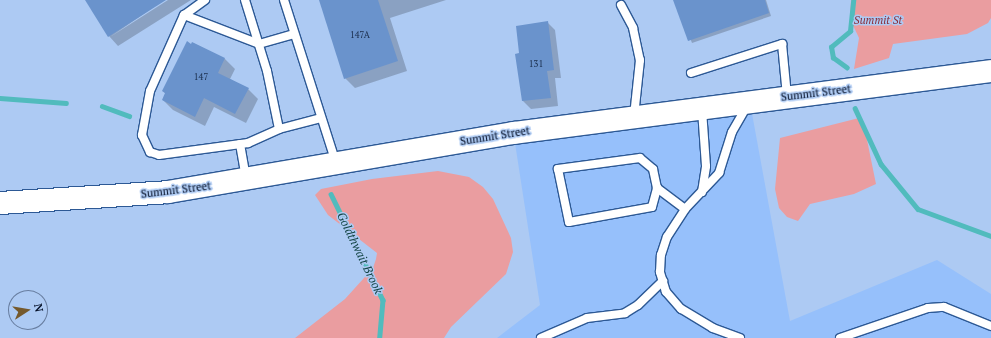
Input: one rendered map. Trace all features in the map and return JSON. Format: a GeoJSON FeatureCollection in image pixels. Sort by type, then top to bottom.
{"type":"FeatureCollection","features":[{"type":"Feature","properties":{"kind":"main road","name":"Summit Street"},"geometry":{"type":"LineString","coordinates":[[0,203],[148,194],[247,180],[514,133],[702,107],[991,71]]}},
{"type":"Feature","properties":{"kind":"lane"},"geometry":{"type":"LineString","coordinates":[[206,0],[184,15],[150,91],[142,135],[150,152],[160,156],[240,144],[279,129],[322,118]]}},
{"type":"Feature","properties":{"kind":"lane"},"geometry":{"type":"LineString","coordinates":[[245,0],[259,44],[279,129]]}},
{"type":"Feature","properties":{"kind":"lane"},"geometry":{"type":"LineString","coordinates":[[284,0],[337,164]]}},
{"type":"Feature","properties":{"kind":"lane"},"geometry":{"type":"LineString","coordinates":[[621,5],[634,28],[640,60],[634,116]]}},
{"type":"Feature","properties":{"kind":"lane"},"geometry":{"type":"LineString","coordinates":[[184,15],[259,44],[294,34]]}},
{"type":"Feature","properties":{"kind":"lane"},"geometry":{"type":"LineString","coordinates":[[691,73],[782,44],[787,97]]}},
{"type":"Feature","properties":{"kind":"lane"},"geometry":{"type":"LineString","coordinates":[[740,338],[713,328],[681,309],[666,292],[663,281],[661,255],[667,237],[685,209],[702,193],[719,173],[732,132],[749,102]]}},
{"type":"Feature","properties":{"kind":"lane"},"geometry":{"type":"LineString","coordinates":[[702,107],[706,166],[702,193]]}},
{"type":"Feature","properties":{"kind":"lane"},"geometry":{"type":"LineString","coordinates":[[240,144],[247,180]]}},
{"type":"Feature","properties":{"kind":"lane"},"geometry":{"type":"LineString","coordinates":[[657,188],[652,208],[569,222],[558,169],[640,158],[653,169],[657,188],[685,209]]}},
{"type":"Feature","properties":{"kind":"lane"},"geometry":{"type":"LineString","coordinates":[[541,338],[587,318],[626,313],[638,305],[663,281]]}},
{"type":"Feature","properties":{"kind":"lane"},"geometry":{"type":"LineString","coordinates":[[840,338],[928,308],[944,307],[991,326]]}},
{"type":"Feature","properties":{"kind":"shaded area"},"geometry":{"type":"Polygon","coordinates":[[[751,108],[790,321],[937,260],[991,294],[991,338],[497,338],[540,305],[515,143],[751,108]]]}},
{"type":"Feature","properties":{"kind":"green space","name":"Summit St"},"geometry":{"type":"Polygon","coordinates":[[[851,0],[991,0],[991,18],[988,23],[967,34],[893,44],[889,58],[854,69],[859,38],[850,19],[851,0]]]}},
{"type":"Feature","properties":{"kind":"green space"},"geometry":{"type":"Polygon","coordinates":[[[859,118],[865,130],[876,184],[854,194],[810,204],[798,221],[787,217],[779,208],[775,189],[780,138],[859,118]]]}},
{"type":"Feature","properties":{"kind":"green space"},"geometry":{"type":"Polygon","coordinates":[[[438,171],[469,177],[483,187],[493,199],[511,238],[513,252],[506,274],[451,327],[444,338],[295,338],[345,299],[373,268],[377,253],[328,215],[315,195],[321,189],[372,179],[438,171]]]}},
{"type":"Feature","properties":{"kind":"building"},"geometry":{"type":"Polygon","coordinates":[[[85,0],[166,0],[108,37],[85,0]]]}},
{"type":"Feature","properties":{"kind":"building"},"geometry":{"type":"Polygon","coordinates":[[[319,0],[378,0],[398,61],[344,79],[319,0]]]}},
{"type":"Feature","properties":{"kind":"building"},"geometry":{"type":"Polygon","coordinates":[[[673,0],[765,0],[769,13],[688,41],[673,0]]]}},
{"type":"Feature","properties":{"kind":"building"},"geometry":{"type":"Polygon","coordinates":[[[548,21],[554,70],[547,71],[551,98],[522,101],[515,54],[519,53],[516,26],[548,21]]]}},
{"type":"Feature","properties":{"kind":"building"},"geometry":{"type":"Polygon","coordinates":[[[187,41],[225,58],[218,73],[249,88],[235,114],[204,98],[195,117],[162,100],[165,93],[162,91],[187,41]]]}},
{"type":"Feature","properties":{"kind":"waterway"},"geometry":{"type":"LineString","coordinates":[[847,68],[833,58],[831,47],[850,31],[853,0]]}},
{"type":"Feature","properties":{"kind":"waterway","name":"Goldthwait Brook"},"geometry":{"type":"LineString","coordinates":[[0,98],[66,103]]}},
{"type":"Feature","properties":{"kind":"waterway","name":"Goldthwait Brook"},"geometry":{"type":"LineString","coordinates":[[102,106],[129,116]]}},
{"type":"Feature","properties":{"kind":"waterway"},"geometry":{"type":"LineString","coordinates":[[855,108],[881,164],[918,209],[991,236]]}},
{"type":"Feature","properties":{"kind":"waterway","name":"Goldthwait Brook"},"geometry":{"type":"LineString","coordinates":[[331,194],[383,300],[380,338]]}}]}
